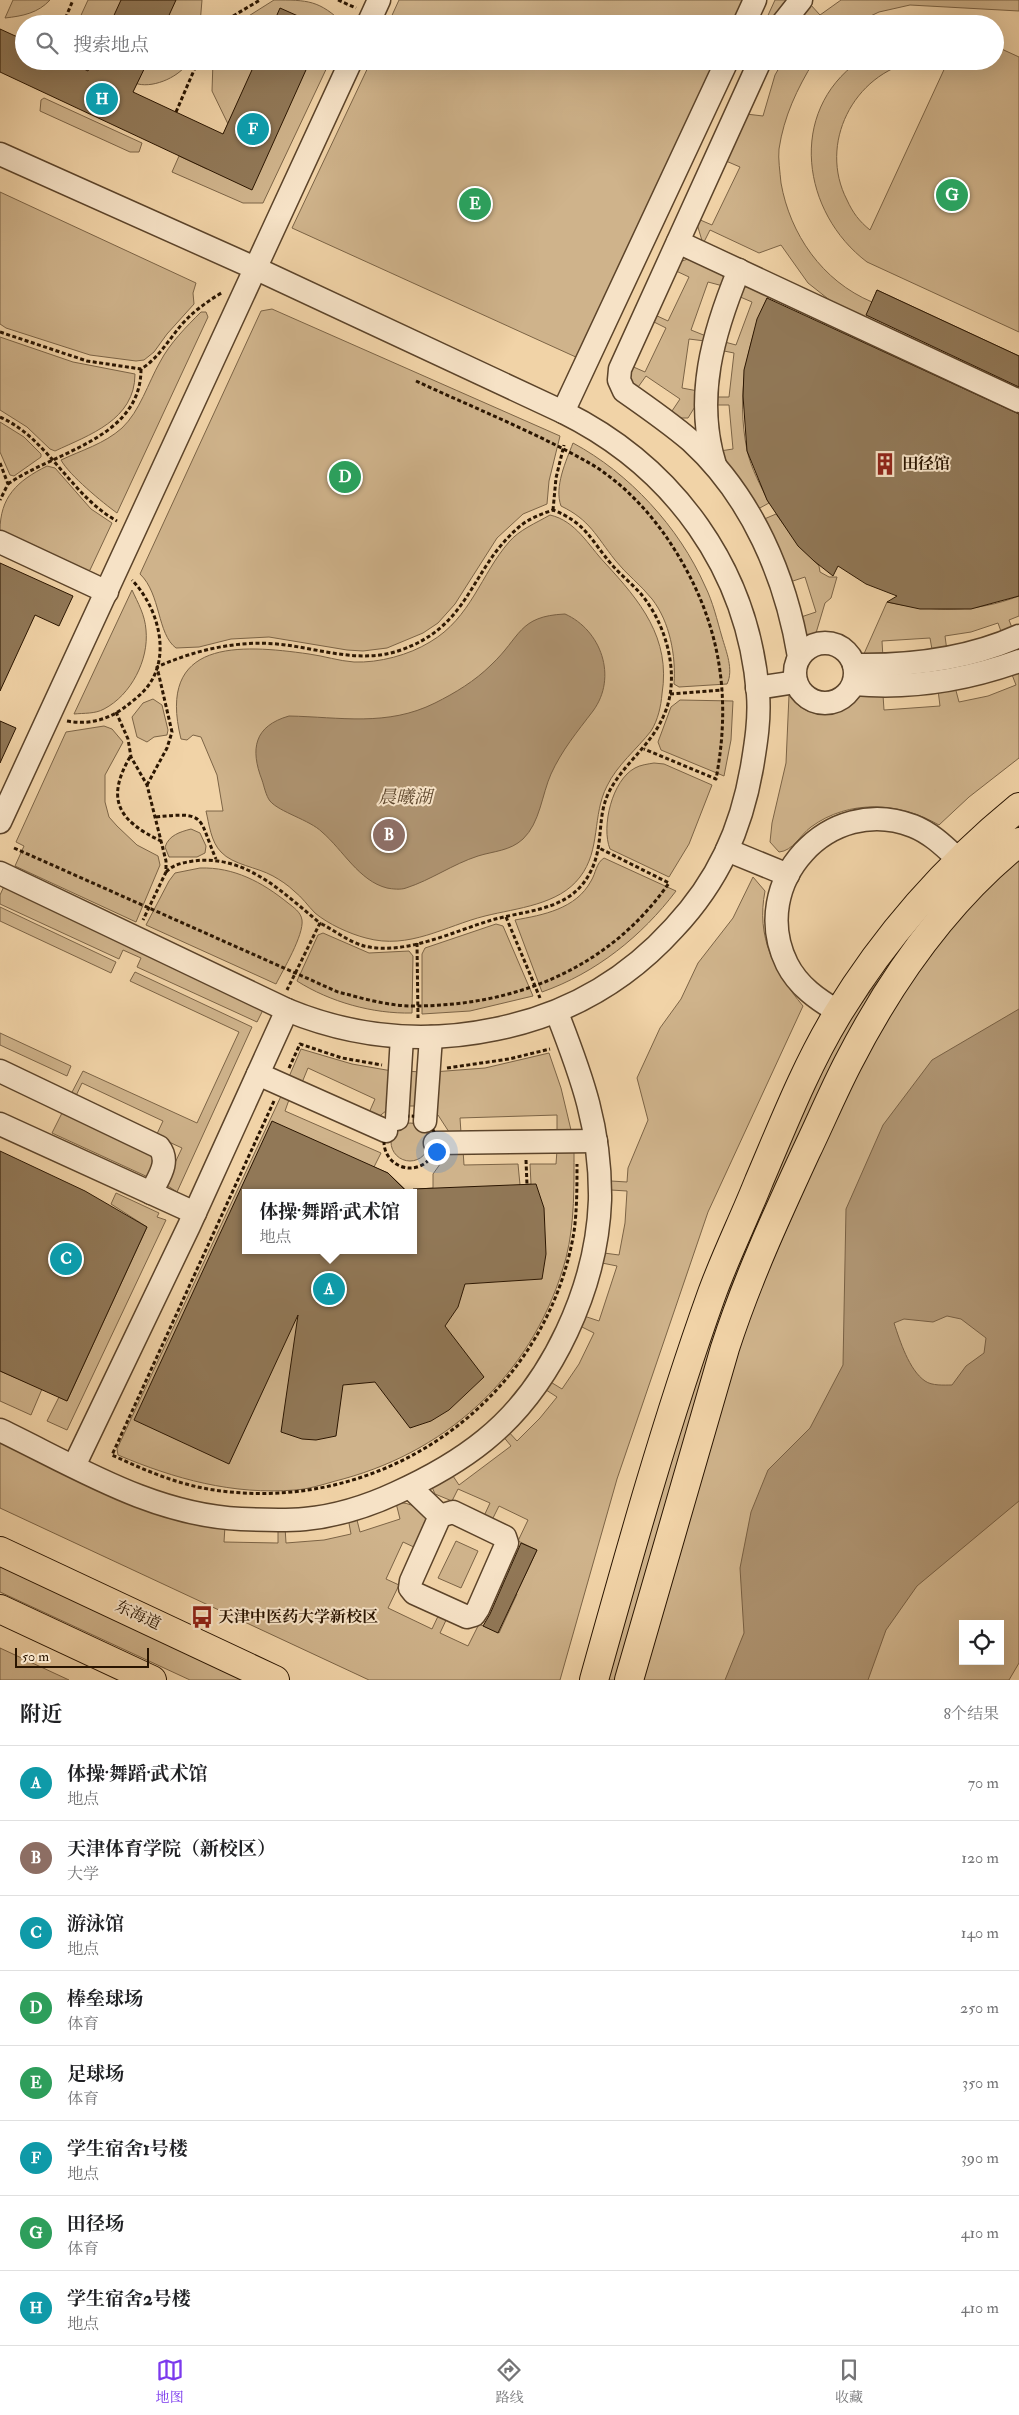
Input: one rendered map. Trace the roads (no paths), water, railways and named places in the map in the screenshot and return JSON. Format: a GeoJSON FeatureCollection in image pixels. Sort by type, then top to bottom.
{"type":"FeatureCollection","features":[{"type":"Feature","properties":{"kind":"main road"},"geometry":{"type":"LineString","coordinates":[[594,1680],[638,1522],[712,1295],[794,1100],[822,1041],[839,1012],[897,930],[959,860],[1019,807]]}},
{"type":"Feature","properties":{"kind":"main road"},"geometry":{"type":"LineString","coordinates":[[629,1680],[724,1348],[742,1296],[770,1229],[848,1063],[876,1014],[920,948],[952,908],[982,875],[1019,842]]}},
{"type":"Feature","properties":{"kind":"main road","name":"东海道"},"geometry":{"type":"LineString","coordinates":[[0,1551],[275,1680]]}},
{"type":"Feature","properties":{"kind":"main road"},"geometry":{"type":"LineString","coordinates":[[0,1609],[152,1680]]}},
{"type":"Feature","properties":{"kind":"lane"},"geometry":{"type":"LineString","coordinates":[[372,15],[379,0]]}},
{"type":"Feature","properties":{"kind":"lane"},"geometry":{"type":"LineString","coordinates":[[748,15],[755,0]]}},
{"type":"Feature","properties":{"kind":"lane"},"geometry":{"type":"LineString","coordinates":[[789,15],[801,0]]}},
{"type":"Feature","properties":{"kind":"lane"},"geometry":{"type":"LineString","coordinates":[[0,822],[257,269],[347,70]]}},
{"type":"Feature","properties":{"kind":"lane"},"geometry":{"type":"LineString","coordinates":[[563,412],[723,70]]}},
{"type":"Feature","properties":{"kind":"lane"},"geometry":{"type":"LineString","coordinates":[[756,70],[620,369],[619,380],[624,391],[692,442],[716,469],[756,525],[790,608],[799,657]]}},
{"type":"Feature","properties":{"kind":"lane"},"geometry":{"type":"LineString","coordinates":[[0,154],[257,269],[563,412],[586,423],[626,450],[665,484],[696,523],[721,564],[740,607],[756,671],[757,688],[757,732],[743,812],[727,850],[705,892],[654,950],[609,984],[552,1014],[476,1034],[417,1037],[349,1031],[283,1008],[0,873]]}},
{"type":"Feature","properties":{"kind":"lane"},"geometry":{"type":"LineString","coordinates":[[678,242],[1019,401]]}},
{"type":"Feature","properties":{"kind":"lane"},"geometry":{"type":"LineString","coordinates":[[716,469],[707,433],[706,386],[716,330],[739,270]]}},
{"type":"Feature","properties":{"kind":"lane"},"geometry":{"type":"LineString","coordinates":[[0,542],[107,592]]}},
{"type":"Feature","properties":{"kind":"lane"},"geometry":{"type":"LineString","coordinates":[[854,674],[982,650],[1019,636]]}},
{"type":"Feature","properties":{"kind":"lane"},"geometry":{"type":"LineString","coordinates":[[814,644],[834,644],[850,656],[854,674],[841,700],[821,704],[811,701],[803,694],[796,682],[795,666],[799,657],[814,644]]}},
{"type":"Feature","properties":{"kind":"lane"},"geometry":{"type":"LineString","coordinates":[[854,674],[896,686],[931,683],[992,670],[1019,660]]}},
{"type":"Feature","properties":{"kind":"lane"},"geometry":{"type":"LineString","coordinates":[[757,688],[796,682]]}},
{"type":"Feature","properties":{"kind":"lane"},"geometry":{"type":"LineString","coordinates":[[839,1012],[818,999],[797,979],[787,965],[776,934],[775,916],[778,899],[788,875],[804,852],[817,839],[832,829],[864,821],[881,820],[913,826],[927,834],[959,860]]}},
{"type":"Feature","properties":{"kind":"lane"},"geometry":{"type":"LineString","coordinates":[[727,850],[788,875]]}},
{"type":"Feature","properties":{"kind":"lane"},"geometry":{"type":"LineString","coordinates":[[74,1466],[195,1213],[258,1074],[283,1008]]}},
{"type":"Feature","properties":{"kind":"lane"},"geometry":{"type":"LineString","coordinates":[[0,1430],[121,1489],[163,1505],[191,1512],[239,1519],[305,1519],[326,1516],[368,1504],[410,1487],[465,1454],[505,1421],[539,1379],[563,1337],[583,1294],[597,1238],[600,1201],[586,1141],[584,1085],[552,1014]]}},
{"type":"Feature","properties":{"kind":"lane"},"geometry":{"type":"LineString","coordinates":[[258,1074],[392,1125],[400,1067],[417,1037]]}},
{"type":"Feature","properties":{"kind":"lane"},"geometry":{"type":"LineString","coordinates":[[417,1037],[429,1068],[425,1121]]}},
{"type":"Feature","properties":{"kind":"lane"},"geometry":{"type":"LineString","coordinates":[[0,1071],[159,1148],[164,1153],[165,1160],[151,1193]]}},
{"type":"Feature","properties":{"kind":"lane"},"geometry":{"type":"LineString","coordinates":[[0,1124],[195,1213]]}},
{"type":"Feature","properties":{"kind":"lane"},"geometry":{"type":"LineString","coordinates":[[435,1143],[586,1141]]}},
{"type":"Feature","properties":{"kind":"lane"},"geometry":{"type":"LineString","coordinates":[[410,1487],[440,1516]]}},
{"type":"Feature","properties":{"kind":"lane"},"geometry":{"type":"LineString","coordinates":[[453,1512],[505,1536],[507,1543],[474,1615],[467,1617],[414,1593],[410,1588],[411,1581],[440,1516],[453,1512]]}},
{"type":"Feature","properties":{"kind":"water","name":"晨曦湖"},"geometry":{"type":"Polygon","coordinates":[[[565,614],[578,621],[596,643],[602,656],[605,670],[604,684],[600,698],[593,711],[570,741],[555,765],[533,825],[518,843],[469,859],[406,888],[389,888],[368,879],[317,828],[280,809],[270,801],[258,769],[256,749],[262,732],[277,720],[289,716],[345,719],[381,718],[417,710],[450,695],[478,676],[501,655],[529,624],[538,619],[565,614]]]}},
{"type":"Feature","properties":{"kind":"water"},"geometry":{"type":"Polygon","coordinates":[[[1019,1009],[1019,1501],[917,1586],[886,1630],[868,1680],[725,1680],[744,1633],[740,1568],[751,1512],[768,1470],[810,1428],[843,1365],[846,1209],[883,1125],[932,1060],[1019,1009]],[[947,1316],[933,1322],[904,1319],[894,1323],[910,1363],[919,1376],[928,1383],[952,1385],[966,1366],[984,1353],[986,1338],[961,1319],[947,1316]]]}},
{"type":"Feature","properties":{"kind":"place","name":"学生宿舍2号楼"},"geometry":{"type":"Point","coordinates":[102,99]}},
{"type":"Feature","properties":{"kind":"place","name":"学生宿舍1号楼"},"geometry":{"type":"Point","coordinates":[253,129]}},
{"type":"Feature","properties":{"kind":"place","name":"田径场"},"geometry":{"type":"Point","coordinates":[952,195]}},
{"type":"Feature","properties":{"kind":"place","name":"足球场"},"geometry":{"type":"Point","coordinates":[475,204]}},
{"type":"Feature","properties":{"kind":"place","name":"田径馆"},"geometry":{"type":"Point","coordinates":[885,464]}},
{"type":"Feature","properties":{"kind":"place","name":"棒垒球场"},"geometry":{"type":"Point","coordinates":[345,477]}},
{"type":"Feature","properties":{"kind":"place","name":"天津体育学院（新校区）"},"geometry":{"type":"Point","coordinates":[389,835]}},
{"type":"Feature","properties":{"kind":"place","name":"游泳馆"},"geometry":{"type":"Point","coordinates":[66,1259]}},
{"type":"Feature","properties":{"kind":"place","name":"体操·舞蹈·武术馆"},"geometry":{"type":"Point","coordinates":[329,1289]}},
{"type":"Feature","properties":{"kind":"place","name":"天津中医药大学新校区"},"geometry":{"type":"Point","coordinates":[202,1617]}}]}
